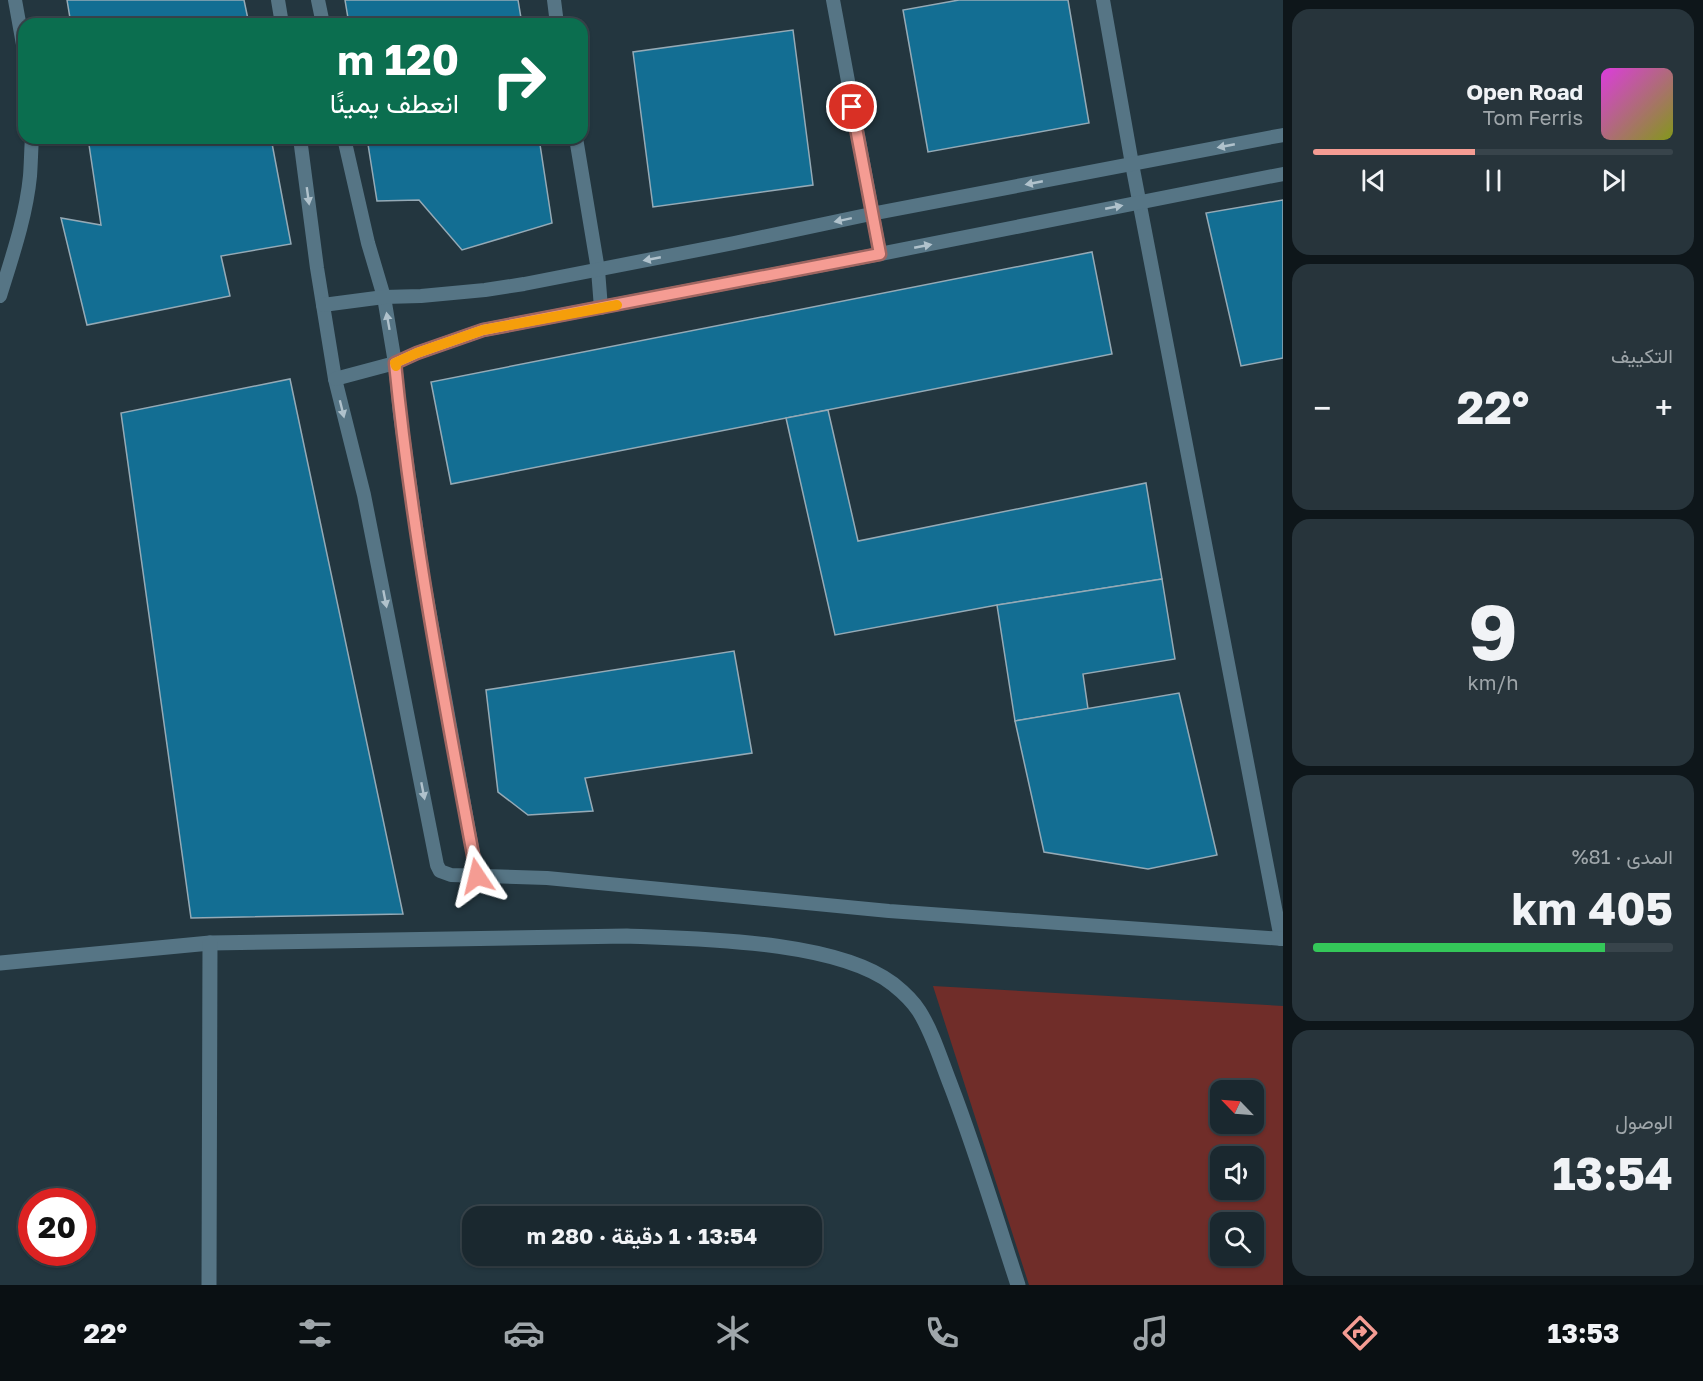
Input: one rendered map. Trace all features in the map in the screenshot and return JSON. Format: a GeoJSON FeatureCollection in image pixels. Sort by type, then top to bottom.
{"type":"FeatureCollection","features":[{"type":"Feature","properties":{"kind":"street"},"geometry":{"type":"LineString","coordinates":[[0,963],[210,943],[627,936],[690,938],[758,944],[807,951],[861,967],[892,984],[906,996],[918,1010],[934,1042],[963,1119],[1018,1285]]}},
{"type":"Feature","properties":{"kind":"street"},"geometry":{"type":"LineString","coordinates":[[209,1285],[210,943]]}},
{"type":"Feature","properties":{"kind":"lane"},"geometry":{"type":"LineString","coordinates":[[15,0],[18,18]]}},
{"type":"Feature","properties":{"kind":"lane"},"geometry":{"type":"LineString","coordinates":[[278,0],[281,18]]}},
{"type":"Feature","properties":{"kind":"lane"},"geometry":{"type":"LineString","coordinates":[[318,0],[322,18]]}},
{"type":"Feature","properties":{"kind":"lane"},"geometry":{"type":"LineString","coordinates":[[554,0],[557,18]]}},
{"type":"Feature","properties":{"kind":"lane"},"geometry":{"type":"LineString","coordinates":[[833,0],[880,254]]}},
{"type":"Feature","properties":{"kind":"lane"},"geometry":{"type":"LineString","coordinates":[[301,144],[335,380],[364,495],[440,871],[445,874],[547,878],[889,911],[1282,939],[1132,164],[1103,0]]}},
{"type":"Feature","properties":{"kind":"lane"},"geometry":{"type":"LineString","coordinates":[[323,305],[384,297],[485,290],[598,270],[871,214],[1283,135]]}},
{"type":"Feature","properties":{"kind":"lane"},"geometry":{"type":"LineString","coordinates":[[0,296],[24,212],[30,177],[32,144]]}},
{"type":"Feature","properties":{"kind":"lane"},"geometry":{"type":"LineString","coordinates":[[345,144],[368,243],[384,297],[423,576],[477,876]]}},
{"type":"Feature","properties":{"kind":"lane"},"geometry":{"type":"LineString","coordinates":[[577,144],[598,270],[601,308]]}},
{"type":"Feature","properties":{"kind":"lane"},"geometry":{"type":"LineString","coordinates":[[335,380],[395,363],[483,330],[1283,174]]}},
{"type":"Feature","properties":{"kind":"shaded area"},"geometry":{"type":"Polygon","coordinates":[[[933,986],[1283,1006],[1283,1285],[1029,1285],[933,986]]]}},
{"type":"Feature","properties":{"kind":"building"},"geometry":{"type":"Polygon","coordinates":[[[67,0],[244,0],[248,18],[70,18],[67,0]]]}},
{"type":"Feature","properties":{"kind":"building"},"geometry":{"type":"Polygon","coordinates":[[[345,0],[518,0],[521,18],[348,18],[345,0]]]}},
{"type":"Feature","properties":{"kind":"building"},"geometry":{"type":"Polygon","coordinates":[[[959,0],[1068,0],[1089,123],[928,152],[903,10],[959,0]]]}},
{"type":"Feature","properties":{"kind":"building"},"geometry":{"type":"Polygon","coordinates":[[[793,30],[813,185],[653,207],[633,52],[793,30]]]}},
{"type":"Feature","properties":{"kind":"building"},"geometry":{"type":"Polygon","coordinates":[[[89,144],[272,144],[291,244],[221,256],[230,296],[87,325],[61,218],[101,225],[89,144]]]}},
{"type":"Feature","properties":{"kind":"building"},"geometry":{"type":"Polygon","coordinates":[[[368,144],[540,144],[552,223],[462,250],[419,200],[377,201],[368,144]]]}},
{"type":"Feature","properties":{"kind":"building"},"geometry":{"type":"Polygon","coordinates":[[[1283,200],[1283,358],[1241,366],[1206,213],[1283,200]]]}},
{"type":"Feature","properties":{"kind":"building"},"geometry":{"type":"Polygon","coordinates":[[[1092,252],[1112,354],[451,484],[431,382],[1092,252]]]}},
{"type":"Feature","properties":{"kind":"building"},"geometry":{"type":"Polygon","coordinates":[[[290,379],[403,914],[191,918],[121,413],[290,379]]]}},
{"type":"Feature","properties":{"kind":"building"},"geometry":{"type":"Polygon","coordinates":[[[828,410],[858,541],[1146,483],[1162,579],[997,605],[835,635],[786,418],[828,410]]]}},
{"type":"Feature","properties":{"kind":"building"},"geometry":{"type":"Polygon","coordinates":[[[1162,579],[1175,659],[1083,674],[1088,709],[1015,721],[997,605],[1162,579]]]}},
{"type":"Feature","properties":{"kind":"building"},"geometry":{"type":"Polygon","coordinates":[[[734,651],[752,753],[585,778],[593,811],[528,815],[498,792],[486,690],[734,651]]]}},
{"type":"Feature","properties":{"kind":"building"},"geometry":{"type":"Polygon","coordinates":[[[1179,693],[1217,855],[1148,869],[1044,852],[1015,721],[1179,693]]]}},
{"type":"Feature","properties":{"kind":"slow traffic"},"geometry":{"type":"LineString","coordinates":[[396,366],[395,363],[417,353],[483,330],[617,305]]}},
{"type":"Feature","properties":{"kind":"route"},"geometry":{"type":"LineString","coordinates":[[477,876],[423,576],[395,363],[483,330],[880,254],[852,107]]}}]}
